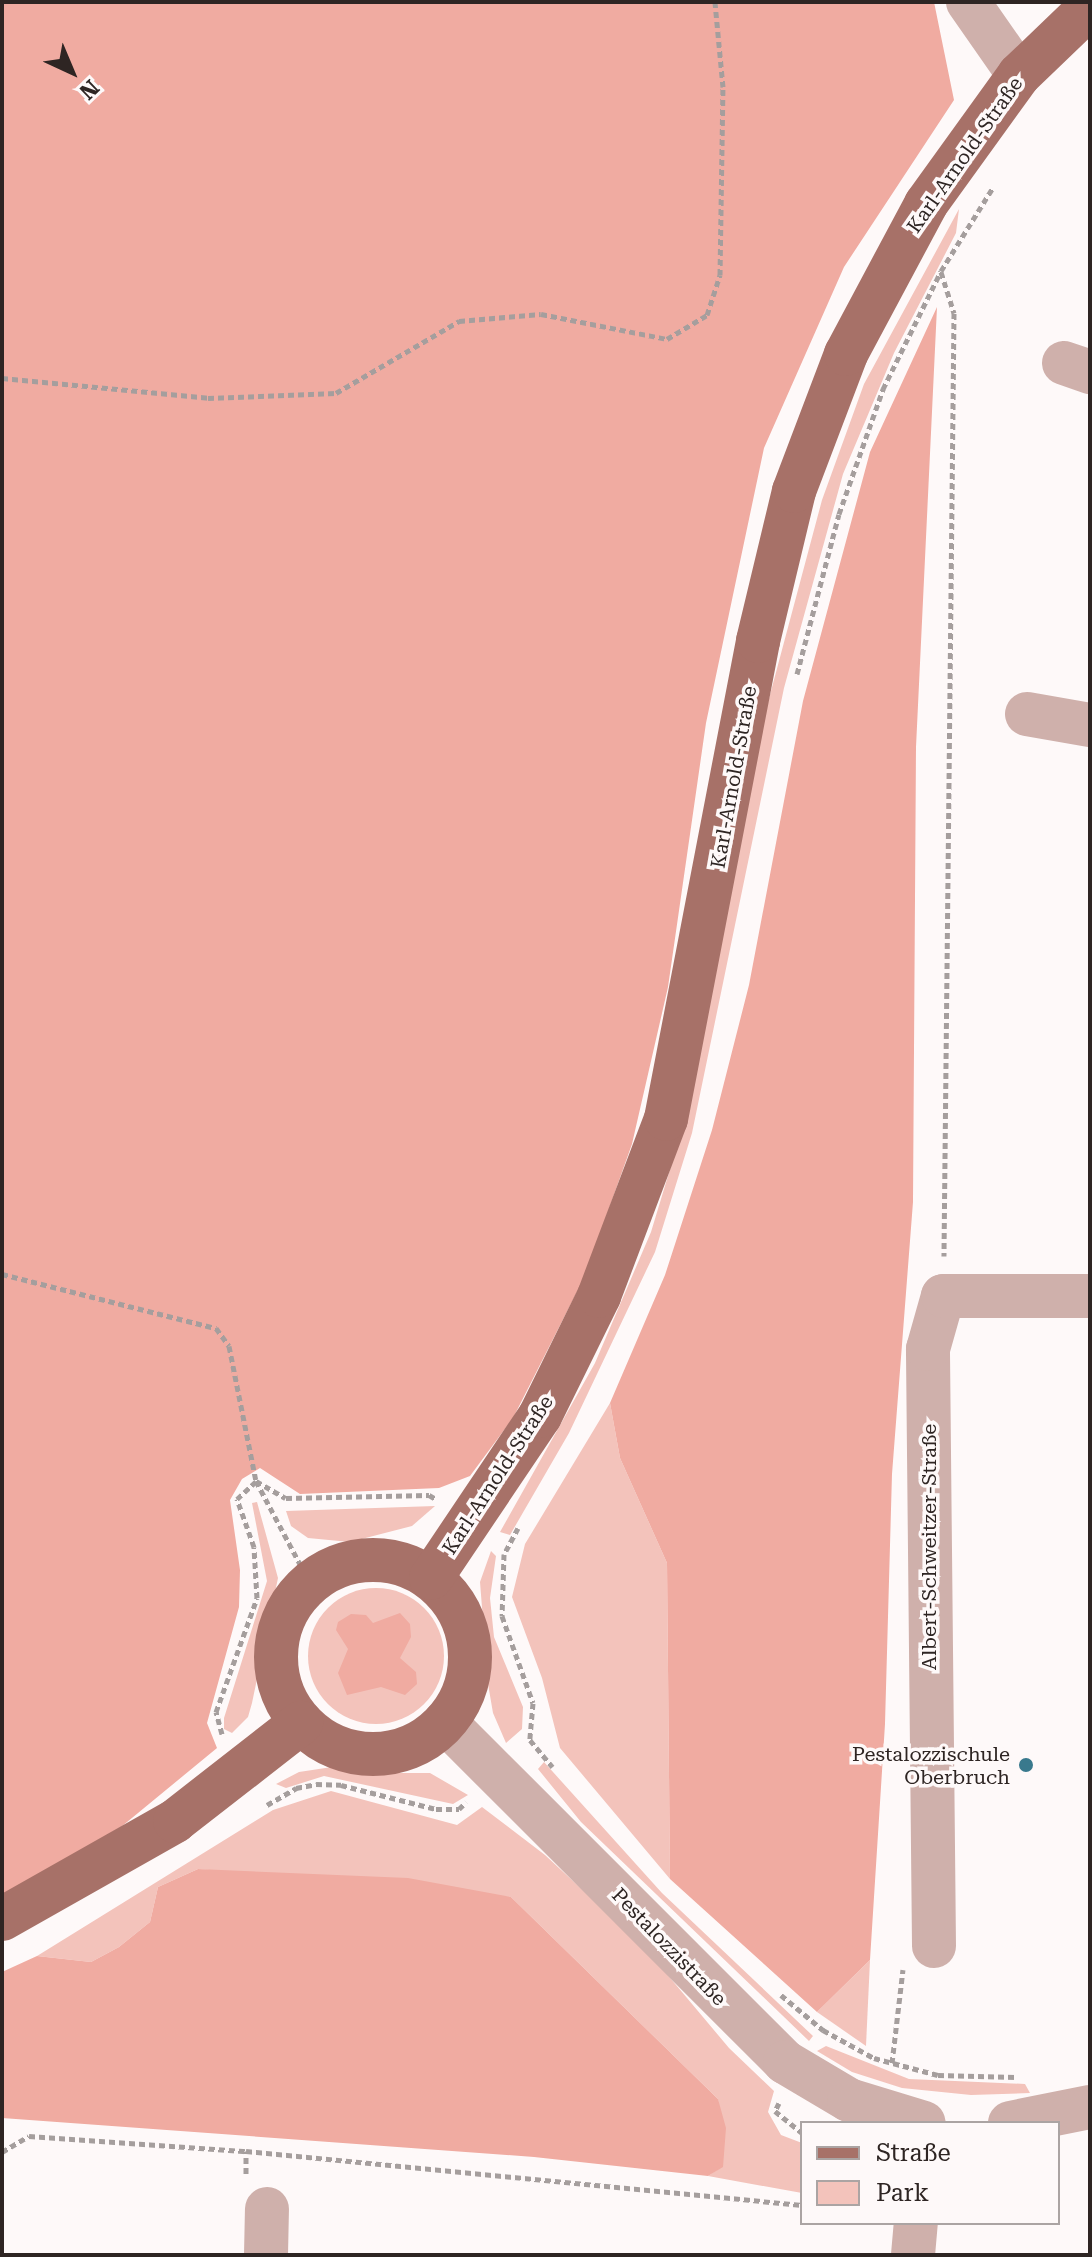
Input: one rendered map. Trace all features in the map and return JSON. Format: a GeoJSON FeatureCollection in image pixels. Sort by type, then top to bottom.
{"type":"FeatureCollection","features":[{"type":"Feature","properties":{"kind":"main road","name":"Karl-Arnold-Straße"},"geometry":{"type":"LineString","coordinates":[[431,1578],[540,1416],[592,1309],[666,1119],[758,641],[794,491],[846,354],[926,204],[1019,75],[1090,7]]}},
{"type":"Feature","properties":{"kind":"main road"},"geometry":{"type":"LineString","coordinates":[[365,1560],[410,1567],[431,1578],[460,1612],[468,1635],[467,1682],[445,1722],[425,1739],[380,1754],[335,1746],[301,1723],[285,1698],[276,1649],[292,1603],[310,1583],[335,1567],[365,1560]]}},
{"type":"Feature","properties":{"kind":"main road"},"geometry":{"type":"LineString","coordinates":[[2,1919],[175,1821],[301,1723]]}},
{"type":"Feature","properties":{"kind":"street"},"geometry":{"type":"LineString","coordinates":[[968,2],[1019,75]]}},
{"type":"Feature","properties":{"kind":"street"},"geometry":{"type":"LineString","coordinates":[[1027,714],[1090,725]]}},
{"type":"Feature","properties":{"kind":"street"},"geometry":{"type":"LineString","coordinates":[[943,1296],[1090,1296]]}},
{"type":"Feature","properties":{"kind":"street","name":"Albert-Schweitzer-Straße"},"geometry":{"type":"LineString","coordinates":[[933,1938],[928,1349],[943,1296]]}},
{"type":"Feature","properties":{"kind":"street","name":"Pestalozzistraße"},"geometry":{"type":"LineString","coordinates":[[445,1722],[785,2062],[849,2100],[917,2121]]}},
{"type":"Feature","properties":{"kind":"street"},"geometry":{"type":"LineString","coordinates":[[1020,2121],[1090,2107]]}},
{"type":"Feature","properties":{"kind":"street"},"geometry":{"type":"LineString","coordinates":[[266,2255],[267,2209]]}},
{"type":"Feature","properties":{"kind":"street"},"geometry":{"type":"LineString","coordinates":[[913,2255],[916,2225]]}},
{"type":"Feature","properties":{"kind":"path"},"geometry":{"type":"LineString","coordinates":[[2,378],[208,398],[336,393],[459,321],[541,314],[667,339],[707,315],[720,275],[723,87],[715,2]]}},
{"type":"Feature","properties":{"kind":"path"},"geometry":{"type":"LineString","coordinates":[[796,676],[839,514],[883,389],[941,271],[996,182]]}},
{"type":"Feature","properties":{"kind":"path"},"geometry":{"type":"LineString","coordinates":[[941,271],[954,313],[943,1296]]}},
{"type":"Feature","properties":{"kind":"path"},"geometry":{"type":"LineString","coordinates":[[2,1274],[216,1328],[229,1346],[256,1481],[310,1583]]}},
{"type":"Feature","properties":{"kind":"path"},"geometry":{"type":"LineString","coordinates":[[256,1481],[286,1498],[429,1495],[506,1548]]}},
{"type":"Feature","properties":{"kind":"path"},"geometry":{"type":"LineString","coordinates":[[256,1481],[237,1499],[254,1547],[257,1598],[216,1712],[220,1732],[275,1801],[296,1788],[341,1785],[436,1809],[459,1809],[530,1740],[533,1703],[502,1616],[506,1548],[522,1522]]}},
{"type":"Feature","properties":{"kind":"path"},"geometry":{"type":"LineString","coordinates":[[530,1740],[560,1775]]}},
{"type":"Feature","properties":{"kind":"path"},"geometry":{"type":"LineString","coordinates":[[892,2064],[905,1946],[933,1938]]}},
{"type":"Feature","properties":{"kind":"path"},"geometry":{"type":"LineString","coordinates":[[772,1987],[852,2049],[892,2064],[938,2075],[1026,2078]]}},
{"type":"Feature","properties":{"kind":"path"},"geometry":{"type":"LineString","coordinates":[[2,2152],[29,2136],[800,2205]]}},
{"type":"Feature","properties":{"kind":"green space"},"geometry":{"type":"Polygon","coordinates":[[[959,209],[956,233],[894,353],[843,474],[784,688],[692,1133],[655,1252],[569,1433],[510,1535],[500,1532],[595,1363],[651,1232],[691,1100],[767,706],[822,500],[864,384],[959,209]]]}},
{"type":"Feature","properties":{"kind":"green space"},"geometry":{"type":"Polygon","coordinates":[[[610,1403],[620,1458],[667,1563],[670,1879],[560,1748],[542,1678],[512,1597],[525,1544],[610,1403]]]}},
{"type":"Feature","properties":{"kind":"green space"},"geometry":{"type":"Polygon","coordinates":[[[257,1502],[278,1578],[248,1717],[232,1733],[224,1729],[224,1718],[267,1581],[252,1503],[257,1502]]]}},
{"type":"Feature","properties":{"kind":"green space"},"geometry":{"type":"Polygon","coordinates":[[[435,1506],[412,1526],[350,1542],[308,1538],[291,1526],[286,1511],[435,1506]]]}},
{"type":"Feature","properties":{"kind":"green space"},"geometry":{"type":"Polygon","coordinates":[[[491,1551],[496,1556],[490,1598],[494,1637],[523,1707],[522,1729],[506,1743],[493,1713],[488,1684],[480,1582],[491,1551]]]}},
{"type":"Feature","properties":{"kind":"green space"},"geometry":{"type":"Polygon","coordinates":[[[376,1588],[402,1593],[424,1608],[439,1630],[444,1656],[439,1682],[424,1704],[402,1719],[376,1724],[350,1719],[328,1704],[313,1682],[308,1656],[313,1630],[328,1608],[350,1593],[376,1588]]]}},
{"type":"Feature","properties":{"kind":"green space"},"geometry":{"type":"Polygon","coordinates":[[[544,1762],[662,1893],[813,2036],[809,2041],[581,1822],[538,1769],[544,1762]]]}},
{"type":"Feature","properties":{"kind":"green space"},"geometry":{"type":"Polygon","coordinates":[[[332,1767],[367,1773],[430,1773],[468,1795],[453,1804],[324,1776],[286,1788],[276,1784],[299,1772],[332,1767]]]}},
{"type":"Feature","properties":{"kind":"green space"},"geometry":{"type":"Polygon","coordinates":[[[331,1791],[457,1825],[482,1807],[545,1855],[645,1948],[729,2048],[774,2091],[768,2112],[781,2135],[800,2142],[800,2193],[708,2176],[723,2166],[718,2099],[511,1897],[198,1869],[158,1887],[150,1922],[119,1947],[91,1962],[37,1956],[273,1810],[331,1791]]]}},
{"type":"Feature","properties":{"kind":"green space"},"geometry":{"type":"Polygon","coordinates":[[[870,1960],[866,2046],[817,2012],[870,1960]]]}},
{"type":"Feature","properties":{"kind":"green space"},"geometry":{"type":"Polygon","coordinates":[[[826,2046],[909,2079],[1025,2084],[1030,2093],[971,2095],[902,2088],[852,2072],[817,2051],[826,2046]]]}},
{"type":"Feature","properties":{"kind":"shaded area"},"geometry":{"type":"Polygon","coordinates":[[[2,2],[934,2],[954,100],[844,267],[764,448],[706,723],[668,987],[632,1144],[585,1276],[513,1418],[470,1476],[439,1488],[300,1494],[260,1468],[242,1479],[230,1500],[240,1570],[239,1607],[207,1723],[217,1748],[121,1827],[2,1895],[2,2]]]}},
{"type":"Feature","properties":{"kind":"shaded area"},"geometry":{"type":"Polygon","coordinates":[[[937,307],[916,747],[913,1202],[892,1474],[885,1724],[870,1960],[817,2012],[670,1879],[667,1563],[620,1458],[610,1403],[665,1275],[712,1130],[749,985],[803,701],[870,452],[937,307]]]}},
{"type":"Feature","properties":{"kind":"shaded area"},"geometry":{"type":"Polygon","coordinates":[[[400,1613],[410,1624],[411,1637],[400,1658],[416,1672],[417,1684],[405,1695],[381,1687],[347,1695],[338,1673],[348,1649],[336,1630],[338,1622],[351,1614],[366,1615],[373,1623],[400,1613]]]}},
{"type":"Feature","properties":{"kind":"shaded area"},"geometry":{"type":"Polygon","coordinates":[[[198,1869],[408,1878],[511,1897],[718,2099],[726,2128],[723,2167],[708,2176],[534,2157],[2,2118],[2,1972],[37,1956],[91,1962],[119,1947],[150,1922],[158,1887],[198,1869]]]}},
{"type":"Feature","properties":{"kind":"place","name":"Pestalozzischule Oberbruch"},"geometry":{"type":"Point","coordinates":[1026,1765]}}]}
